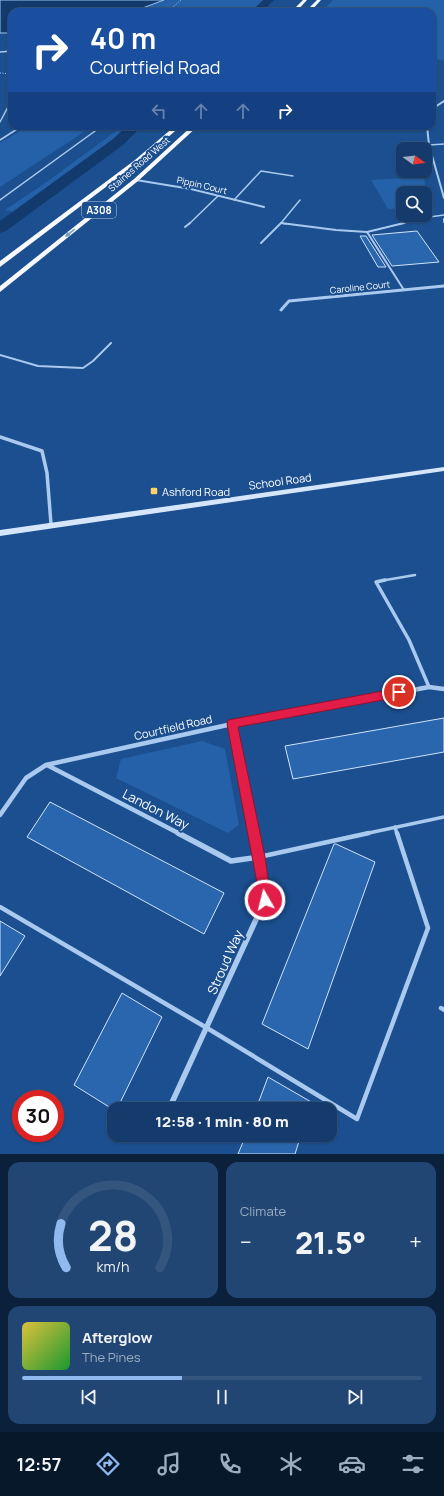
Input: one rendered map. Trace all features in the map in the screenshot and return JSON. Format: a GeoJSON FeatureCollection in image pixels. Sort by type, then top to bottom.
{"type":"FeatureCollection","features":[{"type":"Feature","properties":{"kind":"highway"},"geometry":{"type":"LineString","coordinates":[[297,8],[305,0]]}},
{"type":"Feature","properties":{"kind":"highway"},"geometry":{"type":"LineString","coordinates":[[311,8],[319,0]]}},
{"type":"Feature","properties":{"kind":"highway","name":"Staines Road West"},"geometry":{"type":"LineString","coordinates":[[0,266],[137,161],[173,130]]}},
{"type":"Feature","properties":{"kind":"highway","name":"Staines Road West"},"geometry":{"type":"LineString","coordinates":[[0,290],[136,180],[191,130]]}},
{"type":"Feature","properties":{"kind":"main road","name":"School Road"},"geometry":{"type":"LineString","coordinates":[[0,533],[51,524],[444,469]]}},
{"type":"Feature","properties":{"kind":"street"},"geometry":{"type":"LineString","coordinates":[[427,130],[429,142]]}},
{"type":"Feature","properties":{"kind":"street"},"geometry":{"type":"LineString","coordinates":[[432,156],[444,198]]}},
{"type":"Feature","properties":{"kind":"street","name":"Pippin Court"},"geometry":{"type":"LineString","coordinates":[[136,180],[171,185],[264,207]]}},
{"type":"Feature","properties":{"kind":"street","name":"Caroline Court"},"geometry":{"type":"LineString","coordinates":[[281,310],[289,301],[444,286]]}},
{"type":"Feature","properties":{"kind":"street"},"geometry":{"type":"LineString","coordinates":[[0,437],[42,451],[47,473],[51,524]]}},
{"type":"Feature","properties":{"kind":"street","name":"Courtfield Road"},"geometry":{"type":"LineString","coordinates":[[0,815],[26,778],[46,765],[232,724],[429,687],[444,689]]}},
{"type":"Feature","properties":{"kind":"street","name":"Stroud Way"},"geometry":{"type":"LineString","coordinates":[[172,1102],[265,900],[259,857],[232,724]]}},
{"type":"Feature","properties":{"kind":"street","name":"Landon Way"},"geometry":{"type":"LineString","coordinates":[[46,765],[231,861],[259,857]]}},
{"type":"Feature","properties":{"kind":"lane"},"geometry":{"type":"LineString","coordinates":[[0,122],[8,107]]}},
{"type":"Feature","properties":{"kind":"lane"},"geometry":{"type":"LineString","coordinates":[[0,140],[16,130]]}},
{"type":"Feature","properties":{"kind":"lane"},"geometry":{"type":"LineString","coordinates":[[0,200],[96,130]]}},
{"type":"Feature","properties":{"kind":"lane"},"geometry":{"type":"LineString","coordinates":[[432,146],[444,144]]}},
{"type":"Feature","properties":{"kind":"lane"},"geometry":{"type":"LineString","coordinates":[[234,200],[261,171],[293,176]]}},
{"type":"Feature","properties":{"kind":"lane"},"geometry":{"type":"LineString","coordinates":[[185,227],[218,196]]}},
{"type":"Feature","properties":{"kind":"lane"},"geometry":{"type":"LineString","coordinates":[[261,243],[281,223],[300,200]]}},
{"type":"Feature","properties":{"kind":"lane"},"geometry":{"type":"LineString","coordinates":[[281,223],[336,230],[367,232],[422,218],[444,215]]}},
{"type":"Feature","properties":{"kind":"lane"},"geometry":{"type":"LineString","coordinates":[[367,232],[404,290]]}},
{"type":"Feature","properties":{"kind":"lane"},"geometry":{"type":"LineString","coordinates":[[0,355],[38,366],[83,368],[93,361],[111,343]]}},
{"type":"Feature","properties":{"kind":"lane"},"geometry":{"type":"LineString","coordinates":[[415,575],[376,582],[409,640],[429,687]]}},
{"type":"Feature","properties":{"kind":"lane"},"geometry":{"type":"LineString","coordinates":[[259,857],[444,817]]}},
{"type":"Feature","properties":{"kind":"lane"},"geometry":{"type":"LineString","coordinates":[[0,907],[207,1028],[358,1119],[428,928],[395,827]]}},
{"type":"Feature","properties":{"kind":"path"},"geometry":{"type":"LineString","coordinates":[[172,8],[181,0]]}},
{"type":"Feature","properties":{"kind":"shaded area"},"geometry":{"type":"Polygon","coordinates":[[[0,0],[164,0],[143,8],[8,8],[8,33],[0,33],[0,0]]]}},
{"type":"Feature","properties":{"kind":"shaded area"},"geometry":{"type":"Polygon","coordinates":[[[164,0],[266,0],[257,8],[143,8],[164,0]]]}},
{"type":"Feature","properties":{"kind":"shaded area"},"geometry":{"type":"Polygon","coordinates":[[[333,0],[444,0],[444,60],[436,59],[436,8],[325,8],[333,0]]]}},
{"type":"Feature","properties":{"kind":"shaded area"},"geometry":{"type":"Polygon","coordinates":[[[21,130],[85,130],[0,187],[0,143],[21,130]]]}},
{"type":"Feature","properties":{"kind":"shaded area"},"geometry":{"type":"Polygon","coordinates":[[[118,130],[126,130],[115,140],[15,212],[5,210],[48,181],[118,130]]]}},
{"type":"Feature","properties":{"kind":"shaded area"},"geometry":{"type":"Polygon","coordinates":[[[424,178],[425,186],[396,186],[396,208],[388,209],[371,180],[424,178]]]}},
{"type":"Feature","properties":{"kind":"shaded area"},"geometry":{"type":"Polygon","coordinates":[[[202,741],[225,749],[239,825],[228,833],[116,778],[121,759],[202,741]]]}},
{"type":"Feature","properties":{"kind":"building"},"geometry":{"type":"Polygon","coordinates":[[[417,231],[439,262],[392,266],[372,235],[417,231]]]}},
{"type":"Feature","properties":{"kind":"building"},"geometry":{"type":"Polygon","coordinates":[[[360,236],[366,236],[386,267],[378,267],[360,236]]]}},
{"type":"Feature","properties":{"kind":"building"},"geometry":{"type":"Polygon","coordinates":[[[444,718],[444,752],[293,779],[285,746],[444,718]]]}},
{"type":"Feature","properties":{"kind":"building"},"geometry":{"type":"Polygon","coordinates":[[[50,802],[224,893],[204,934],[27,837],[50,802]]]}},
{"type":"Feature","properties":{"kind":"building"},"geometry":{"type":"Polygon","coordinates":[[[334,844],[375,862],[308,1049],[262,1024],[334,844]]]}},
{"type":"Feature","properties":{"kind":"building"},"geometry":{"type":"Polygon","coordinates":[[[0,921],[25,936],[0,976],[0,921]]]}},
{"type":"Feature","properties":{"kind":"building"},"geometry":{"type":"Polygon","coordinates":[[[122,993],[162,1017],[120,1102],[107,1102],[107,1106],[74,1085],[122,993]]]}},
{"type":"Feature","properties":{"kind":"building"},"geometry":{"type":"Polygon","coordinates":[[[268,1077],[311,1102],[259,1102],[268,1077]]]}},
{"type":"Feature","properties":{"kind":"building"},"geometry":{"type":"Polygon","coordinates":[[[243,1142],[299,1142],[295,1154],[238,1154],[243,1142]]]}},
{"type":"Feature","properties":{"kind":"waterway"},"geometry":{"type":"LineString","coordinates":[[260,8],[269,0]]}},
{"type":"Feature","properties":{"kind":"waterway"},"geometry":{"type":"LineString","coordinates":[[0,228],[118,142],[131,130]]}},
{"type":"Feature","properties":{"kind":"place","name":"Ashford Road"},"geometry":{"type":"Point","coordinates":[154,491]}},
{"type":"Feature","properties":{"kind":"route"},"geometry":{"type":"LineString","coordinates":[[265,900],[259,857],[232,724],[399,692]]}}]}
